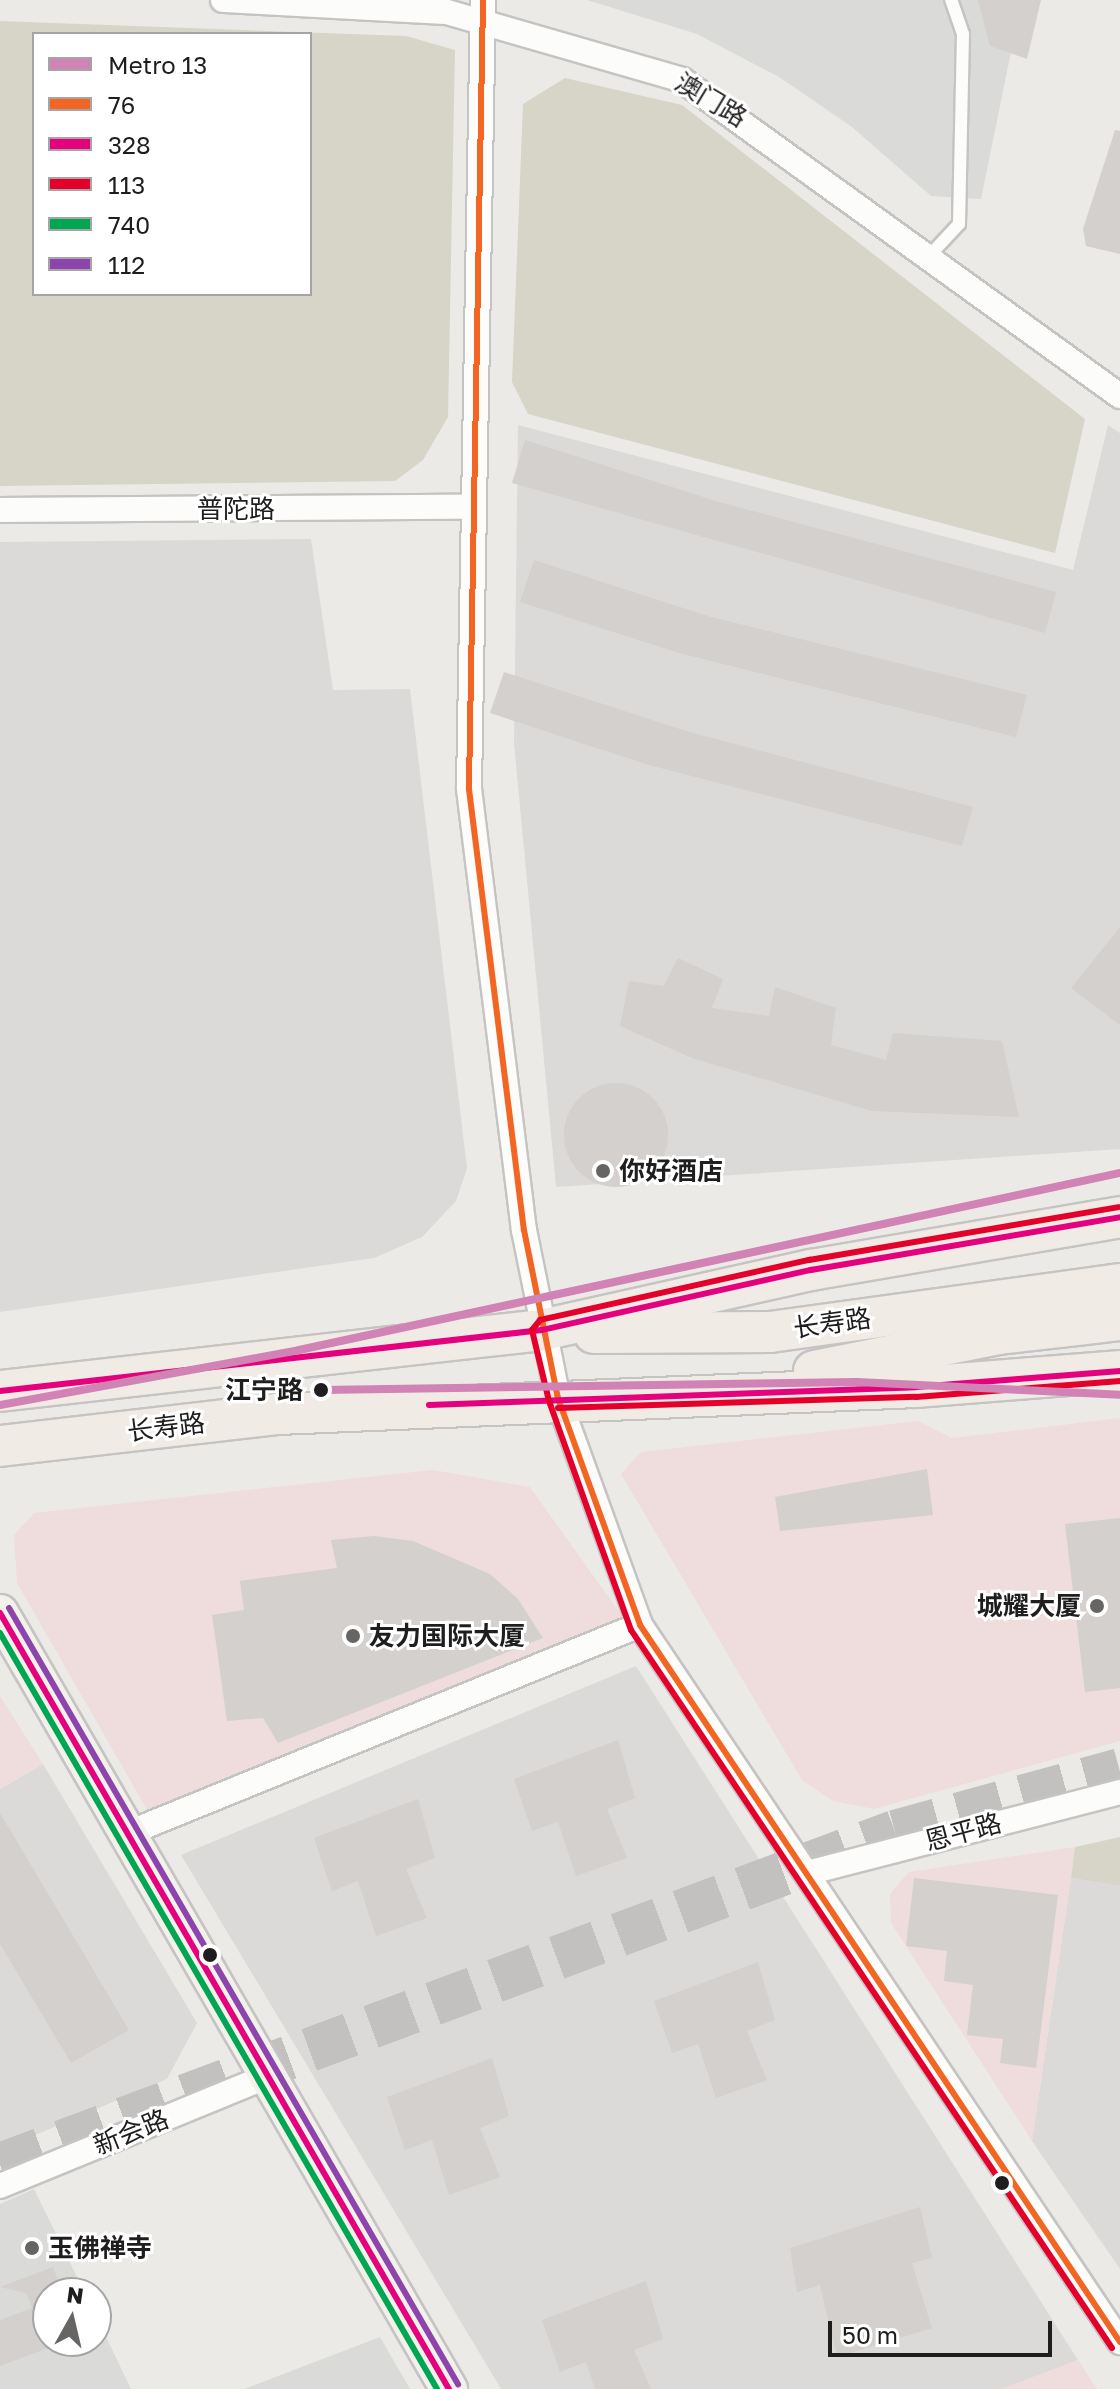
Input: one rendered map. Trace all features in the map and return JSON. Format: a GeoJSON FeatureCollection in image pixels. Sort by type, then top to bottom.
{"type":"FeatureCollection","features":[{"type":"Feature","properties":{"kind":"main road","name":"长寿路"},"geometry":{"type":"LineString","coordinates":[[0,1391],[542,1330],[811,1270],[1120,1217]]}},
{"type":"Feature","properties":{"kind":"main road","name":"长寿路"},"geometry":{"type":"LineString","coordinates":[[542,1330],[770,1332],[1120,1284]]}},
{"type":"Feature","properties":{"kind":"main road","name":"长寿路"},"geometry":{"type":"LineString","coordinates":[[716,1390],[999,1334],[1120,1320]]}},
{"type":"Feature","properties":{"kind":"main road","name":"长寿路"},"geometry":{"type":"LineString","coordinates":[[0,1446],[278,1414],[716,1390],[916,1387],[1120,1371]]}},
{"type":"Feature","properties":{"kind":"main road"},"geometry":{"type":"LineString","coordinates":[[0,1613],[263,2078],[449,2389]]}},
{"type":"Feature","properties":{"kind":"street","name":"澳门路"},"geometry":{"type":"LineString","coordinates":[[223,0],[483,10],[682,80],[931,254],[1120,396]]}},
{"type":"Feature","properties":{"kind":"street"},"geometry":{"type":"LineString","coordinates":[[483,10],[469,789],[542,1330],[558,1398],[640,1625],[1120,2342]]}},
{"type":"Feature","properties":{"kind":"street","name":"普陀路"},"geometry":{"type":"LineString","coordinates":[[0,510],[472,507]]}},
{"type":"Feature","properties":{"kind":"street"},"geometry":{"type":"LineString","coordinates":[[126,1834],[640,1625]]}},
{"type":"Feature","properties":{"kind":"street","name":"恩平路"},"geometry":{"type":"LineString","coordinates":[[807,1873],[1120,1792]]}},
{"type":"Feature","properties":{"kind":"street","name":"新会路"},"geometry":{"type":"LineString","coordinates":[[0,2186],[263,2078]]}},
{"type":"Feature","properties":{"kind":"lane"},"geometry":{"type":"LineString","coordinates":[[931,254],[959,224],[963,34],[951,0]]}},
{"type":"Feature","properties":{"kind":"shaded area"},"geometry":{"type":"Polygon","coordinates":[[[587,0],[978,0],[1011,52],[981,199],[931,196],[852,127],[779,77],[697,34],[587,0]]]}},
{"type":"Feature","properties":{"kind":"shaded area"},"geometry":{"type":"Polygon","coordinates":[[[0,21],[298,32],[32,32],[32,296],[312,296],[312,33],[406,36],[455,50],[448,417],[423,460],[395,481],[0,486],[0,21]]]}},
{"type":"Feature","properties":{"kind":"shaded area"},"geometry":{"type":"Polygon","coordinates":[[[565,78],[682,105],[1085,419],[1055,553],[528,414],[512,382],[523,104],[565,78]]]}},
{"type":"Feature","properties":{"kind":"shaded area"},"geometry":{"type":"Polygon","coordinates":[[[518,425],[1073,570],[1108,425],[1120,433],[1120,1149],[556,1187],[514,743],[518,425]]]}},
{"type":"Feature","properties":{"kind":"shaded area"},"geometry":{"type":"Polygon","coordinates":[[[311,539],[333,690],[410,689],[467,1168],[456,1201],[422,1237],[374,1258],[0,1312],[0,542],[311,539]]]}},
{"type":"Feature","properties":{"kind":"shaded area","name":"城耀大厦"},"geometry":{"type":"Polygon","coordinates":[[[1120,1418],[1120,1741],[874,1809],[833,1801],[802,1780],[621,1474],[641,1452],[918,1421],[952,1438],[1120,1418]]]}},
{"type":"Feature","properties":{"kind":"shaded area"},"geometry":{"type":"Polygon","coordinates":[[[433,1470],[530,1487],[625,1620],[149,1813],[17,1583],[14,1535],[34,1513],[433,1470]]]}},
{"type":"Feature","properties":{"kind":"shaded area"},"geometry":{"type":"Polygon","coordinates":[[[636,1666],[1078,2360],[1002,2389],[501,2389],[181,1855],[636,1666]]]}},
{"type":"Feature","properties":{"kind":"shaded area"},"geometry":{"type":"Polygon","coordinates":[[[0,1696],[43,1764],[0,1789],[0,1696]]]}},
{"type":"Feature","properties":{"kind":"shaded area"},"geometry":{"type":"Polygon","coordinates":[[[43,1764],[197,2023],[167,2079],[0,2150],[0,1789],[43,1764]]]}},
{"type":"Feature","properties":{"kind":"shaded area"},"geometry":{"type":"Polygon","coordinates":[[[1120,1837],[1120,1886],[1071,1878],[1075,1847],[1120,1837]]]}},
{"type":"Feature","properties":{"kind":"shaded area"},"geometry":{"type":"Polygon","coordinates":[[[1075,1847],[1032,2141],[891,1923],[890,1894],[909,1872],[1075,1847]]]}},
{"type":"Feature","properties":{"kind":"shaded area"},"geometry":{"type":"Polygon","coordinates":[[[1071,1878],[1120,1886],[1120,2269],[1032,2141],[1071,1878]]]}},
{"type":"Feature","properties":{"kind":"shaded area","name":"玉佛禅寺"},"geometry":{"type":"Polygon","coordinates":[[[34,2189],[77,2277],[32,2277],[32,2357],[112,2357],[112,2349],[131,2389],[0,2389],[0,2204],[34,2189]]]}},
{"type":"Feature","properties":{"kind":"shaded area"},"geometry":{"type":"Polygon","coordinates":[[[380,2337],[410,2389],[244,2389],[380,2337]]]}},
{"type":"Feature","properties":{"kind":"shaded area"},"geometry":{"type":"Polygon","coordinates":[[[1078,2360],[1097,2389],[1002,2389],[1078,2360]]]}},
{"type":"Feature","properties":{"kind":"building"},"geometry":{"type":"Polygon","coordinates":[[[978,0],[1041,0],[1027,59],[990,46],[978,0]]]}},
{"type":"Feature","properties":{"kind":"building"},"geometry":{"type":"Polygon","coordinates":[[[1115,130],[1120,131],[1120,254],[1086,246],[1083,229],[1115,130]]]}},
{"type":"Feature","properties":{"kind":"building"},"geometry":{"type":"Polygon","coordinates":[[[525,440],[719,502],[1056,592],[1045,633],[512,483],[525,440]]]}},
{"type":"Feature","properties":{"kind":"building"},"geometry":{"type":"Polygon","coordinates":[[[534,560],[711,617],[1027,695],[1016,737],[679,653],[520,602],[534,560]]]}},
{"type":"Feature","properties":{"kind":"building"},"geometry":{"type":"Polygon","coordinates":[[[504,672],[686,731],[973,807],[962,846],[649,765],[490,713],[504,672]]]}},
{"type":"Feature","properties":{"kind":"building"},"geometry":{"type":"Polygon","coordinates":[[[1120,927],[1120,1025],[1071,988],[1120,927]]]}},
{"type":"Feature","properties":{"kind":"building"},"geometry":{"type":"Polygon","coordinates":[[[678,958],[723,979],[712,1008],[769,1016],[775,987],[836,1008],[831,1045],[886,1060],[893,1033],[1002,1041],[1019,1117],[872,1111],[692,1058],[620,1026],[629,981],[664,986],[678,958]]]}},
{"type":"Feature","properties":{"kind":"building"},"geometry":{"type":"Polygon","coordinates":[[[616,1083],[636,1087],[653,1098],[664,1115],[668,1135],[664,1155],[653,1172],[636,1183],[616,1187],[596,1183],[579,1172],[568,1155],[564,1135],[568,1115],[579,1098],[596,1087],[616,1083]]]}},
{"type":"Feature","properties":{"kind":"building"},"geometry":{"type":"Polygon","coordinates":[[[927,1469],[933,1515],[780,1531],[775,1497],[927,1469]]]}},
{"type":"Feature","properties":{"kind":"building","name":"城耀大厦"},"geometry":{"type":"Polygon","coordinates":[[[1120,1518],[1120,1688],[1085,1692],[1065,1524],[1120,1518]]]}},
{"type":"Feature","properties":{"kind":"building","name":"友力国际大厦"},"geometry":{"type":"Polygon","coordinates":[[[374,1536],[413,1541],[490,1574],[518,1599],[543,1638],[278,1743],[263,1718],[227,1721],[212,1615],[244,1610],[240,1581],[337,1568],[331,1540],[374,1536]]]}},
{"type":"Feature","properties":{"kind":"building"},"geometry":{"type":"Polygon","coordinates":[[[618,1740],[635,1798],[607,1809],[627,1858],[576,1876],[558,1822],[532,1831],[514,1779],[618,1740]]]}},
{"type":"Feature","properties":{"kind":"building"},"geometry":{"type":"Polygon","coordinates":[[[418,1799],[435,1858],[406,1869],[427,1918],[376,1936],[358,1881],[332,1891],[314,1838],[418,1799]]]}},
{"type":"Feature","properties":{"kind":"building"},"geometry":{"type":"Polygon","coordinates":[[[0,1813],[129,2030],[71,2063],[0,1944],[0,1813]]]}},
{"type":"Feature","properties":{"kind":"building"},"geometry":{"type":"Polygon","coordinates":[[[914,1878],[1058,1895],[1036,2068],[1000,2063],[1003,2039],[967,2035],[973,1985],[944,1981],[947,1951],[906,1946],[914,1878]]]}},
{"type":"Feature","properties":{"kind":"building"},"geometry":{"type":"Polygon","coordinates":[[[758,1962],[775,2020],[747,2031],[767,2080],[716,2098],[698,2044],[672,2053],[654,2001],[758,1962]]]}},
{"type":"Feature","properties":{"kind":"building"},"geometry":{"type":"Polygon","coordinates":[[[492,2058],[509,2116],[480,2128],[500,2177],[449,2195],[432,2140],[405,2150],[387,2097],[492,2058]]]}},
{"type":"Feature","properties":{"kind":"building"},"geometry":{"type":"Polygon","coordinates":[[[920,2207],[932,2258],[912,2263],[932,2328],[837,2357],[820,2285],[797,2292],[790,2248],[920,2207]]]}},
{"type":"Feature","properties":{"kind":"building"},"geometry":{"type":"Polygon","coordinates":[[[53,2267],[57,2277],[32,2277],[32,2308],[26,2293],[0,2287],[53,2267]]]}},
{"type":"Feature","properties":{"kind":"building"},"geometry":{"type":"Polygon","coordinates":[[[646,2281],[663,2339],[634,2350],[651,2389],[595,2389],[586,2362],[560,2372],[542,2320],[646,2281]]]}},
{"type":"Feature","properties":{"kind":"building"},"geometry":{"type":"Polygon","coordinates":[[[32,2308],[32,2354],[0,2366],[0,2320],[32,2308]]]}},
{"type":"Feature","properties":{"kind":"tunnel"},"geometry":{"type":"LineString","coordinates":[[0,2165],[895,1832],[1120,1770]]}},
{"type":"Feature","properties":{"kind":"metro line","name":"13"},"geometry":{"type":"LineString","coordinates":[[0,1405],[299,1350],[1120,1173]]}},
{"type":"Feature","properties":{"kind":"metro line","name":"13"},"geometry":{"type":"LineString","coordinates":[[321,1390],[857,1382],[1120,1395]]}},
{"type":"Feature","properties":{"kind":"transit line","name":"76"},"geometry":{"type":"LineString","coordinates":[[483,0],[469,789],[524,1230],[558,1398],[640,1625],[1120,2342]]}},
{"type":"Feature","properties":{"kind":"transit line","name":"113"},"geometry":{"type":"LineString","coordinates":[[1112,2348],[631,1630],[549,1401],[532,1330],[540,1320],[809,1260],[1118,1207]]}},
{"type":"Feature","properties":{"kind":"transit line","name":"328"},"geometry":{"type":"LineString","coordinates":[[0,1391],[542,1330],[811,1270],[1120,1217]]}},
{"type":"Feature","properties":{"kind":"transit line","name":"328"},"geometry":{"type":"LineString","coordinates":[[429,1405],[916,1387],[1120,1371]]}},
{"type":"Feature","properties":{"kind":"transit line","name":"113"},"geometry":{"type":"LineString","coordinates":[[558,1408],[916,1397],[1120,1381]]}},
{"type":"Feature","properties":{"kind":"transit line","name":"112"},"geometry":{"type":"LineString","coordinates":[[9,1608],[458,2384]]}},
{"type":"Feature","properties":{"kind":"transit line","name":"328"},"geometry":{"type":"LineString","coordinates":[[0,1613],[449,2389]]}},
{"type":"Feature","properties":{"kind":"transit line","name":"740"},"geometry":{"type":"LineString","coordinates":[[0,1633],[437,2389]]}},
{"type":"Feature","properties":{"kind":"place","name":"你好酒店"},"geometry":{"type":"Point","coordinates":[603,1171]}},
{"type":"Feature","properties":{"kind":"place","name":"江宁路"},"geometry":{"type":"Point","coordinates":[321,1390]}},
{"type":"Feature","properties":{"kind":"place","name":"城耀大厦"},"geometry":{"type":"Point","coordinates":[1097,1606]}},
{"type":"Feature","properties":{"kind":"place","name":"友力国际大厦"},"geometry":{"type":"Point","coordinates":[353,1636]}},
{"type":"Feature","properties":{"kind":"place","name":"玉佛禅寺"},"geometry":{"type":"Point","coordinates":[32,2248]}}]}
